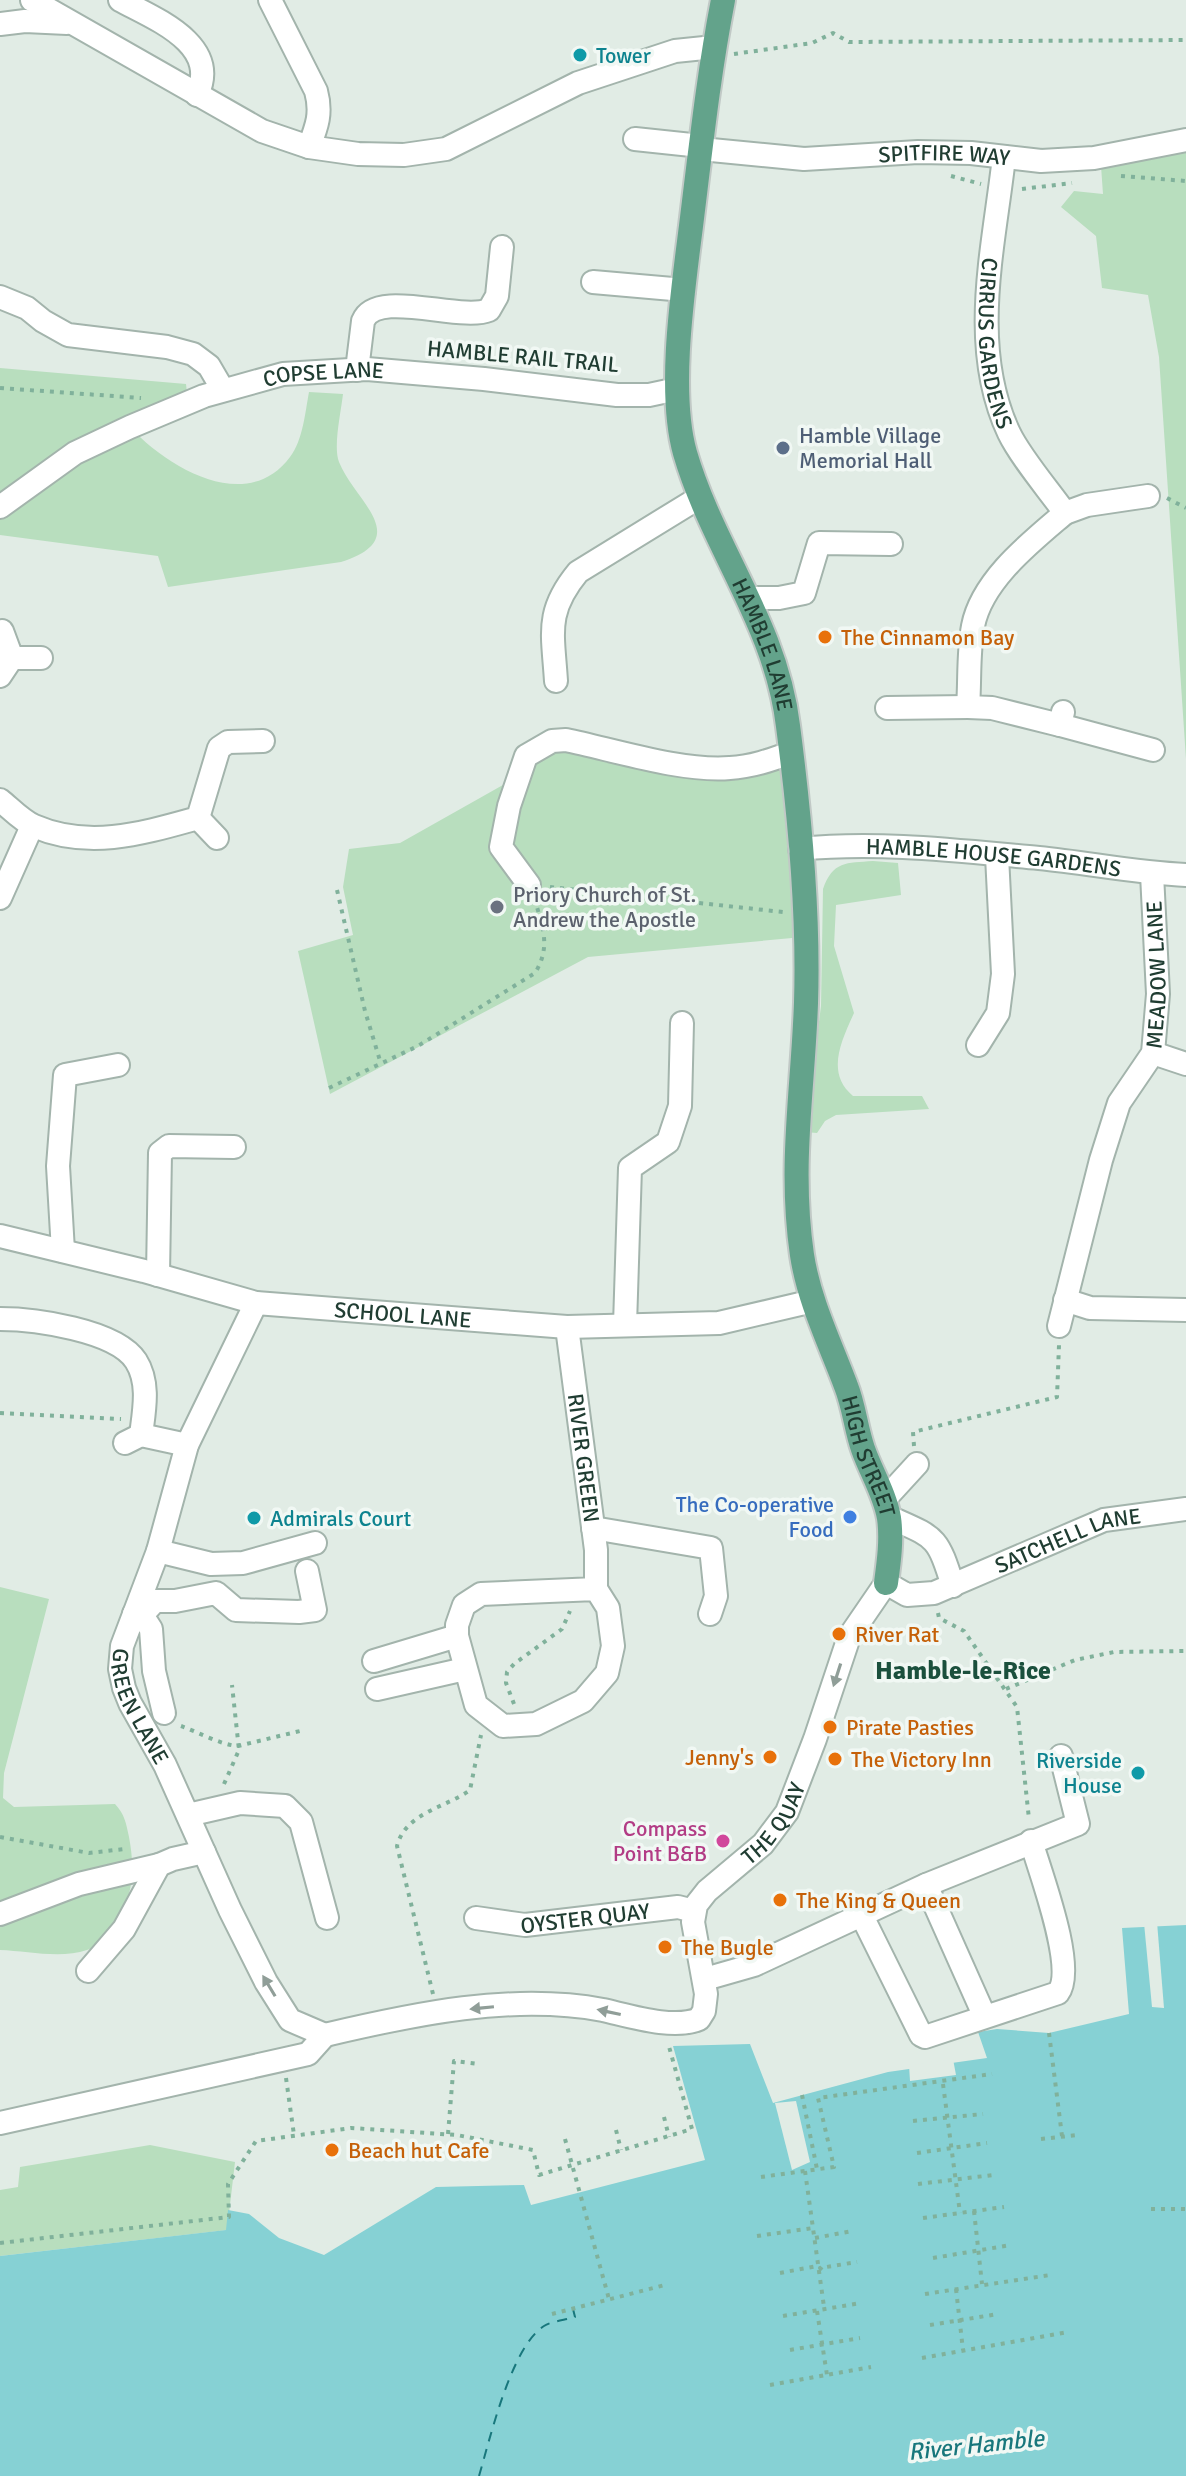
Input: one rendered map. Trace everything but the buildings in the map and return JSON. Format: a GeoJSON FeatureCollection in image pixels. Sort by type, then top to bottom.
{"type":"FeatureCollection","features":[{"type":"Feature","properties":{"kind":"main road","name":"HAMBLE LANE"},"geometry":{"type":"LineString","coordinates":[[723,0],[714,47],[684,290],[677,389],[684,448],[700,497],[765,634],[780,680],[806,914],[806,999],[796,1174],[801,1247],[813,1301]]}},
{"type":"Feature","properties":{"kind":"main road","name":"HIGH STREET"},"geometry":{"type":"LineString","coordinates":[[813,1301],[848,1391],[862,1446],[886,1509]]}},
{"type":"Feature","properties":{"kind":"main road"},"geometry":{"type":"LineString","coordinates":[[886,1509],[890,1551],[886,1583]]}},
{"type":"Feature","properties":{"kind":"street"},"geometry":{"type":"LineString","coordinates":[[32,0],[262,131],[309,147],[383,155],[436,151],[461,143],[527,107],[590,79],[675,51],[714,47]]}},
{"type":"Feature","properties":{"kind":"street"},"geometry":{"type":"LineString","coordinates":[[120,0],[174,30],[191,46],[200,60],[203,74],[197,95]]}},
{"type":"Feature","properties":{"kind":"street"},"geometry":{"type":"LineString","coordinates":[[270,0],[316,91],[320,113],[309,147]]}},
{"type":"Feature","properties":{"kind":"street"},"geometry":{"type":"LineString","coordinates":[[0,24],[25,21],[71,24]]}},
{"type":"Feature","properties":{"kind":"street","name":"SPITFIRE WAY"},"geometry":{"type":"LineString","coordinates":[[635,139],[804,159],[918,152],[1041,161],[1094,158],[1186,140]]}},
{"type":"Feature","properties":{"kind":"street","name":"CIRRUS GARDENS"},"geometry":{"type":"LineString","coordinates":[[1004,157],[985,316],[990,375],[1009,433],[1065,513]]}},
{"type":"Feature","properties":{"kind":"street"},"geometry":{"type":"LineString","coordinates":[[357,370],[363,321],[374,308],[475,313],[489,310],[497,296],[502,247]]}},
{"type":"Feature","properties":{"kind":"street"},"geometry":{"type":"LineString","coordinates":[[593,282],[684,290]]}},
{"type":"Feature","properties":{"kind":"street"},"geometry":{"type":"LineString","coordinates":[[0,297],[27,308],[68,335],[167,347],[193,354],[209,366],[223,390]]}},
{"type":"Feature","properties":{"kind":"street","name":"COPSE LANE"},"geometry":{"type":"LineString","coordinates":[[0,507],[75,453],[188,402],[283,374],[357,370],[484,379],[617,395],[649,395],[677,389]]}},
{"type":"Feature","properties":{"kind":"street"},"geometry":{"type":"LineString","coordinates":[[968,707],[973,624],[990,589],[1012,559],[1065,513],[1087,505],[1148,496]]}},
{"type":"Feature","properties":{"kind":"street"},"geometry":{"type":"LineString","coordinates":[[556,681],[552,618],[571,580],[578,572],[700,497]]}},
{"type":"Feature","properties":{"kind":"street"},"geometry":{"type":"LineString","coordinates":[[749,598],[779,598],[804,593],[819,543],[891,544]]}},
{"type":"Feature","properties":{"kind":"street"},"geometry":{"type":"LineString","coordinates":[[2,631],[6,667],[41,658]]}},
{"type":"Feature","properties":{"kind":"street"},"geometry":{"type":"LineString","coordinates":[[887,708],[992,708],[1061,718],[1109,740],[1153,750]]}},
{"type":"Feature","properties":{"kind":"street"},"geometry":{"type":"LineString","coordinates":[[529,885],[501,847],[509,806],[526,756],[552,741],[566,740],[677,764],[729,768],[760,763],[790,753]]}},
{"type":"Feature","properties":{"kind":"street"},"geometry":{"type":"LineString","coordinates":[[198,818],[219,748],[228,742],[263,741]]}},
{"type":"Feature","properties":{"kind":"street"},"geometry":{"type":"LineString","coordinates":[[0,800],[32,826],[68,836],[107,839],[145,833],[198,818]]}},
{"type":"Feature","properties":{"kind":"street"},"geometry":{"type":"LineString","coordinates":[[198,818],[217,838]]}},
{"type":"Feature","properties":{"kind":"street"},"geometry":{"type":"LineString","coordinates":[[0,898],[32,826]]}},
{"type":"Feature","properties":{"kind":"street","name":"HAMBLE HOUSE GARDENS"},"geometry":{"type":"LineString","coordinates":[[800,849],[864,845],[1040,858],[1152,874],[1186,875]]}},
{"type":"Feature","properties":{"kind":"street"},"geometry":{"type":"LineString","coordinates":[[978,1045],[998,1013],[1003,974],[997,856]]}},
{"type":"Feature","properties":{"kind":"street","name":"MEADOW LANE"},"geometry":{"type":"LineString","coordinates":[[1059,1326],[1094,1154],[1119,1103],[1153,1053],[1158,994],[1152,874]]}},
{"type":"Feature","properties":{"kind":"street"},"geometry":{"type":"LineString","coordinates":[[625,1325],[630,1168],[668,1142],[680,1106],[682,1023]]}},
{"type":"Feature","properties":{"kind":"street"},"geometry":{"type":"LineString","coordinates":[[1153,1053],[1186,1064]]}},
{"type":"Feature","properties":{"kind":"street"},"geometry":{"type":"LineString","coordinates":[[63,1251],[58,1166],[65,1075],[118,1065]]}},
{"type":"Feature","properties":{"kind":"street"},"geometry":{"type":"LineString","coordinates":[[158,1275],[160,1153],[169,1146],[234,1147]]}},
{"type":"Feature","properties":{"kind":"street","name":"SCHOOL LANE"},"geometry":{"type":"LineString","coordinates":[[0,1236],[256,1303],[567,1327],[719,1323],[813,1301]]}},
{"type":"Feature","properties":{"kind":"street"},"geometry":{"type":"LineString","coordinates":[[1065,1300],[1090,1308],[1186,1310]]}},
{"type":"Feature","properties":{"kind":"street","name":"GREEN LANE"},"geometry":{"type":"LineString","coordinates":[[256,1303],[187,1445],[138,1614],[122,1646],[120,1669],[124,1688],[165,1765],[266,1982],[290,2020],[325,2035]]}},
{"type":"Feature","properties":{"kind":"street"},"geometry":{"type":"LineString","coordinates":[[0,1319],[44,1322],[92,1334],[123,1348],[135,1361],[143,1379],[146,1402],[137,1433],[187,1445]]}},
{"type":"Feature","properties":{"kind":"street","name":"RIVER GREEN"},"geometry":{"type":"LineString","coordinates":[[521,1725],[536,1724],[583,1701],[607,1673],[613,1646],[608,1608],[586,1589],[593,1528],[567,1327]]}},
{"type":"Feature","properties":{"kind":"street"},"geometry":{"type":"LineString","coordinates":[[886,1509],[917,1464]]}},
{"type":"Feature","properties":{"kind":"street","name":"HIGH STREET"},"geometry":{"type":"LineString","coordinates":[[886,1509],[930,1536],[943,1553],[944,1589]]}},
{"type":"Feature","properties":{"kind":"street","name":"SATCHELL LANE"},"geometry":{"type":"LineString","coordinates":[[944,1589],[1104,1520],[1186,1509]]}},
{"type":"Feature","properties":{"kind":"street"},"geometry":{"type":"LineString","coordinates":[[593,1528],[711,1548],[716,1596],[710,1614]]}},
{"type":"Feature","properties":{"kind":"street"},"geometry":{"type":"LineString","coordinates":[[158,1551],[211,1564],[243,1563],[315,1543]]}},
{"type":"Feature","properties":{"kind":"street"},"geometry":{"type":"LineString","coordinates":[[164,1713],[154,1671],[151,1629],[138,1614],[155,1601],[175,1601],[216,1593],[236,1610],[315,1610],[307,1571]]}},
{"type":"Feature","properties":{"kind":"street"},"geometry":{"type":"LineString","coordinates":[[886,1583],[907,1595],[944,1589]]}},
{"type":"Feature","properties":{"kind":"street","name":"THE QUAY"},"geometry":{"type":"LineString","coordinates":[[694,1911],[700,1899],[763,1844],[787,1812],[849,1637],[886,1583]]}},
{"type":"Feature","properties":{"kind":"street"},"geometry":{"type":"LineString","coordinates":[[521,1725],[503,1726],[476,1705],[457,1636],[457,1625],[464,1605],[481,1594],[586,1589]]}},
{"type":"Feature","properties":{"kind":"street"},"geometry":{"type":"LineString","coordinates":[[374,1661],[457,1636]]}},
{"type":"Feature","properties":{"kind":"street"},"geometry":{"type":"LineString","coordinates":[[377,1689],[465,1669]]}},
{"type":"Feature","properties":{"kind":"street"},"geometry":{"type":"LineString","coordinates":[[705,1979],[754,1965],[926,1885],[1078,1824],[1061,1756]]}},
{"type":"Feature","properties":{"kind":"street"},"geometry":{"type":"LineString","coordinates":[[188,1815],[240,1803],[285,1806],[301,1822],[327,1918]]}},
{"type":"Feature","properties":{"kind":"street"},"geometry":{"type":"LineString","coordinates":[[861,1914],[921,2035],[928,2036],[1058,1993],[1062,1988],[1061,1945],[1031,1841]]}},
{"type":"Feature","properties":{"kind":"street"},"geometry":{"type":"LineString","coordinates":[[0,1914],[79,1884],[204,1852]]}},
{"type":"Feature","properties":{"kind":"street"},"geometry":{"type":"LineString","coordinates":[[88,1971],[124,1929],[159,1865]]}},
{"type":"Feature","properties":{"kind":"street"},"geometry":{"type":"LineString","coordinates":[[926,1885],[984,2015]]}},
{"type":"Feature","properties":{"kind":"street","name":"OYSTER QUAY"},"geometry":{"type":"LineString","coordinates":[[476,1918],[525,1925],[678,1907],[694,1911]]}},
{"type":"Feature","properties":{"kind":"street"},"geometry":{"type":"LineString","coordinates":[[0,2123],[308,2054],[325,2035],[388,2020],[501,2006],[602,2010],[681,2024],[699,2019],[706,2003],[705,1979],[695,1937],[694,1911]]}},
{"type":"Feature","properties":{"kind":"path"},"geometry":{"type":"LineString","coordinates":[[714,47],[731,55],[812,43],[833,33],[849,42],[1186,40]]}},
{"type":"Feature","properties":{"kind":"path"},"geometry":{"type":"LineString","coordinates":[[0,388],[141,398]]}},
{"type":"Feature","properties":{"kind":"path"},"geometry":{"type":"LineString","coordinates":[[329,1088],[418,1046],[535,973],[543,960],[546,935],[529,885],[806,914]]}},
{"type":"Feature","properties":{"kind":"path"},"geometry":{"type":"LineString","coordinates":[[337,890],[365,1011],[381,1064]]}},
{"type":"Feature","properties":{"kind":"path"},"geometry":{"type":"LineString","coordinates":[[917,1464],[913,1432],[1057,1397],[1059,1326]]}},
{"type":"Feature","properties":{"kind":"path"},"geometry":{"type":"LineString","coordinates":[[0,1413],[137,1433]]}},
{"type":"Feature","properties":{"kind":"path"},"geometry":{"type":"LineString","coordinates":[[521,1725],[506,1683],[507,1672],[562,1629],[586,1589]]}},
{"type":"Feature","properties":{"kind":"path"},"geometry":{"type":"LineString","coordinates":[[944,1589],[939,1618],[964,1631],[1017,1707],[1031,1841]]}},
{"type":"Feature","properties":{"kind":"path"},"geometry":{"type":"LineString","coordinates":[[1006,1689],[1075,1660],[1122,1650],[1155,1653],[1186,1651]]}},
{"type":"Feature","properties":{"kind":"path"},"geometry":{"type":"LineString","coordinates":[[223,1805],[223,1785],[238,1746],[232,1685]]}},
{"type":"Feature","properties":{"kind":"path"},"geometry":{"type":"LineString","coordinates":[[164,1713],[177,1724],[228,1746],[300,1731]]}},
{"type":"Feature","properties":{"kind":"path"},"geometry":{"type":"LineString","coordinates":[[438,2013],[397,1846],[410,1826],[437,1806],[470,1790],[485,1713]]}},
{"type":"Feature","properties":{"kind":"path"},"geometry":{"type":"LineString","coordinates":[[0,1837],[89,1853],[132,1848]]}},
{"type":"Feature","properties":{"kind":"path"},"geometry":{"type":"LineString","coordinates":[[0,2243],[229,2217],[228,2184],[256,2141],[351,2128],[448,2134],[533,2150],[539,2175],[669,2137],[692,2129],[662,2021]]}},
{"type":"Feature","properties":{"kind":"path"},"geometry":{"type":"LineString","coordinates":[[1049,2033],[1062,2136]]}},
{"type":"Feature","properties":{"kind":"path"},"geometry":{"type":"LineString","coordinates":[[284,2059],[294,2135]]}},
{"type":"Feature","properties":{"kind":"path"},"geometry":{"type":"LineString","coordinates":[[448,2134],[454,2061],[478,2064]]}},
{"type":"Feature","properties":{"kind":"path"},"geometry":{"type":"LineString","coordinates":[[761,2177],[834,2167],[818,2098],[992,2074]]}},
{"type":"Feature","properties":{"kind":"path"},"geometry":{"type":"LineString","coordinates":[[943,2084],[960,2213]]}},
{"type":"Feature","properties":{"kind":"path"},"geometry":{"type":"LineString","coordinates":[[802,2095],[817,2169]]}},
{"type":"Feature","properties":{"kind":"path"},"geometry":{"type":"LineString","coordinates":[[913,2121],[983,2114]]}},
{"type":"Feature","properties":{"kind":"path"},"geometry":{"type":"LineString","coordinates":[[664,2117],[669,2137]]}},
{"type":"Feature","properties":{"kind":"path"},"geometry":{"type":"LineString","coordinates":[[616,2130],[621,2150]]}},
{"type":"Feature","properties":{"kind":"path"},"geometry":{"type":"LineString","coordinates":[[1041,2139],[1078,2135]]}},
{"type":"Feature","properties":{"kind":"path"},"geometry":{"type":"LineString","coordinates":[[565,2139],[609,2299]]}},
{"type":"Feature","properties":{"kind":"path"},"geometry":{"type":"LineString","coordinates":[[917,2153],[987,2143]]}},
{"type":"Feature","properties":{"kind":"path"},"geometry":{"type":"LineString","coordinates":[[805,2171],[824,2307]]}},
{"type":"Feature","properties":{"kind":"path"},"geometry":{"type":"LineString","coordinates":[[918,2184],[993,2175]]}},
{"type":"Feature","properties":{"kind":"path"},"geometry":{"type":"LineString","coordinates":[[923,2218],[1004,2207]]}},
{"type":"Feature","properties":{"kind":"path"},"geometry":{"type":"LineString","coordinates":[[1151,2209],[1186,2209]]}},
{"type":"Feature","properties":{"kind":"path"},"geometry":{"type":"LineString","coordinates":[[974,2211],[982,2285]]}},
{"type":"Feature","properties":{"kind":"path"},"geometry":{"type":"LineString","coordinates":[[757,2236],[813,2228]]}},
{"type":"Feature","properties":{"kind":"path"},"geometry":{"type":"LineString","coordinates":[[814,2238],[852,2231]]}},
{"type":"Feature","properties":{"kind":"path"},"geometry":{"type":"LineString","coordinates":[[933,2258],[1011,2245]]}},
{"type":"Feature","properties":{"kind":"path"},"geometry":{"type":"LineString","coordinates":[[780,2273],[857,2262]]}},
{"type":"Feature","properties":{"kind":"path"},"geometry":{"type":"LineString","coordinates":[[925,2294],[1050,2275]]}},
{"type":"Feature","properties":{"kind":"path"},"geometry":{"type":"LineString","coordinates":[[552,2314],[665,2285]]}},
{"type":"Feature","properties":{"kind":"path"},"geometry":{"type":"LineString","coordinates":[[956,2289],[964,2351]]}},
{"type":"Feature","properties":{"kind":"path"},"geometry":{"type":"LineString","coordinates":[[783,2316],[861,2303]]}},
{"type":"Feature","properties":{"kind":"path"},"geometry":{"type":"LineString","coordinates":[[817,2311],[827,2375]]}},
{"type":"Feature","properties":{"kind":"path"},"geometry":{"type":"LineString","coordinates":[[930,2325],[998,2314]]}},
{"type":"Feature","properties":{"kind":"path"},"geometry":{"type":"LineString","coordinates":[[922,2358],[1068,2332]]}},
{"type":"Feature","properties":{"kind":"path"},"geometry":{"type":"LineString","coordinates":[[790,2350],[860,2338]]}},
{"type":"Feature","properties":{"kind":"path"},"geometry":{"type":"LineString","coordinates":[[770,2385],[871,2367]]}},
{"type":"Feature","properties":{"kind":"green space"},"geometry":{"type":"Polygon","coordinates":[[[1186,150],[1186,759],[1159,357],[1148,295],[1102,288],[1096,236],[1061,207],[1074,191],[1103,194],[1101,166],[1186,150]]]}},
{"type":"Feature","properties":{"kind":"green space"},"geometry":{"type":"Polygon","coordinates":[[[0,368],[186,384],[188,402],[130,427],[165,457],[186,470],[230,484],[252,483],[272,474],[290,457],[301,434],[309,392],[343,394],[337,456],[374,518],[377,530],[374,542],[363,552],[341,562],[168,587],[158,556],[0,535],[0,368]]]}},
{"type":"Feature","properties":{"kind":"green space"},"geometry":{"type":"Polygon","coordinates":[[[529,747],[731,773],[789,767],[803,937],[588,957],[330,1094],[298,951],[353,935],[343,887],[349,849],[400,843],[517,777],[529,747]]]}},
{"type":"Feature","properties":{"kind":"green space"},"geometry":{"type":"Polygon","coordinates":[[[873,861],[898,863],[901,895],[836,905],[834,946],[854,1013],[838,1056],[840,1077],[853,1096],[922,1096],[929,1109],[836,1115],[825,1121],[817,1133],[805,1132],[821,1006],[823,889],[836,868],[873,861]]]}},
{"type":"Feature","properties":{"kind":"green space"},"geometry":{"type":"Polygon","coordinates":[[[0,1587],[49,1599],[4,1773],[3,1798],[14,1807],[115,1804],[126,1823],[129,1837],[132,1877],[122,1913],[94,1946],[77,1953],[0,1950],[0,1587]]]}},
{"type":"Feature","properties":{"kind":"green space"},"geometry":{"type":"Polygon","coordinates":[[[150,2145],[235,2162],[227,2230],[0,2256],[0,2190],[18,2187],[20,2167],[150,2145]]]}},
{"type":"Feature","properties":{"kind":"water","name":"River Hamble"},"geometry":{"type":"Polygon","coordinates":[[[1186,1925],[1186,2476],[0,2476],[0,2256],[226,2230],[228,2210],[249,2214],[279,2238],[324,2255],[436,2187],[524,2185],[531,2205],[705,2160],[673,2046],[750,2044],[773,2103],[888,2072],[987,2058],[978,2032],[997,2029],[1049,2033],[1129,2014],[1122,1928],[1186,1925]]]}},
{"type":"Feature","properties":{"kind":"pier"},"geometry":{"type":"Polygon","coordinates":[[[1157,1922],[1164,2008],[1152,2007],[1144,1923],[1157,1922]]]}},
{"type":"Feature","properties":{"kind":"pier"},"geometry":{"type":"Polygon","coordinates":[[[953,2059],[956,2075],[910,2081],[909,2065],[953,2059]]]}},
{"type":"Feature","properties":{"kind":"pier"},"geometry":{"type":"Polygon","coordinates":[[[796,2101],[810,2162],[792,2170],[775,2103],[796,2101]]]}},
{"type":"Feature","properties":{"kind":"ferry route"},"geometry":{"type":"LineString","coordinates":[[479,2476],[503,2395],[521,2353],[544,2326],[575,2317],[573,2309]]}},
{"type":"Feature","properties":{"kind":"place","name":"Tower"},"geometry":{"type":"Point","coordinates":[580,55]}},
{"type":"Feature","properties":{"kind":"place","name":"Hamble Village Memorial Hall"},"geometry":{"type":"Point","coordinates":[783,448]}},
{"type":"Feature","properties":{"kind":"place","name":"The Cinnamon Bay"},"geometry":{"type":"Point","coordinates":[825,637]}},
{"type":"Feature","properties":{"kind":"place","name":"Priory Church of St. Andrew the Apostle"},"geometry":{"type":"Point","coordinates":[497,907]}},
{"type":"Feature","properties":{"kind":"place","name":"The Co-operative Food"},"geometry":{"type":"Point","coordinates":[850,1517]}},
{"type":"Feature","properties":{"kind":"place","name":"Admirals Court"},"geometry":{"type":"Point","coordinates":[254,1518]}},
{"type":"Feature","properties":{"kind":"place","name":"River Rat"},"geometry":{"type":"Point","coordinates":[839,1634]}},
{"type":"Feature","properties":{"kind":"place","name":"Pirate Pasties"},"geometry":{"type":"Point","coordinates":[830,1727]}},
{"type":"Feature","properties":{"kind":"place","name":"Jenny's"},"geometry":{"type":"Point","coordinates":[770,1757]}},
{"type":"Feature","properties":{"kind":"place","name":"The Victory Inn"},"geometry":{"type":"Point","coordinates":[835,1759]}},
{"type":"Feature","properties":{"kind":"place","name":"Riverside House"},"geometry":{"type":"Point","coordinates":[1138,1773]}},
{"type":"Feature","properties":{"kind":"place","name":"Compass Point B&B"},"geometry":{"type":"Point","coordinates":[723,1841]}},
{"type":"Feature","properties":{"kind":"place","name":"The King & Queen"},"geometry":{"type":"Point","coordinates":[780,1900]}},
{"type":"Feature","properties":{"kind":"place","name":"The Bugle"},"geometry":{"type":"Point","coordinates":[665,1947]}},
{"type":"Feature","properties":{"kind":"place","name":"Beach hut Cafe"},"geometry":{"type":"Point","coordinates":[332,2150]}},
{"type":"Feature","properties":{"kind":"district","name":"Hamble-le-Rice"},"geometry":{"type":"Point","coordinates":[963,1670]}}]}
